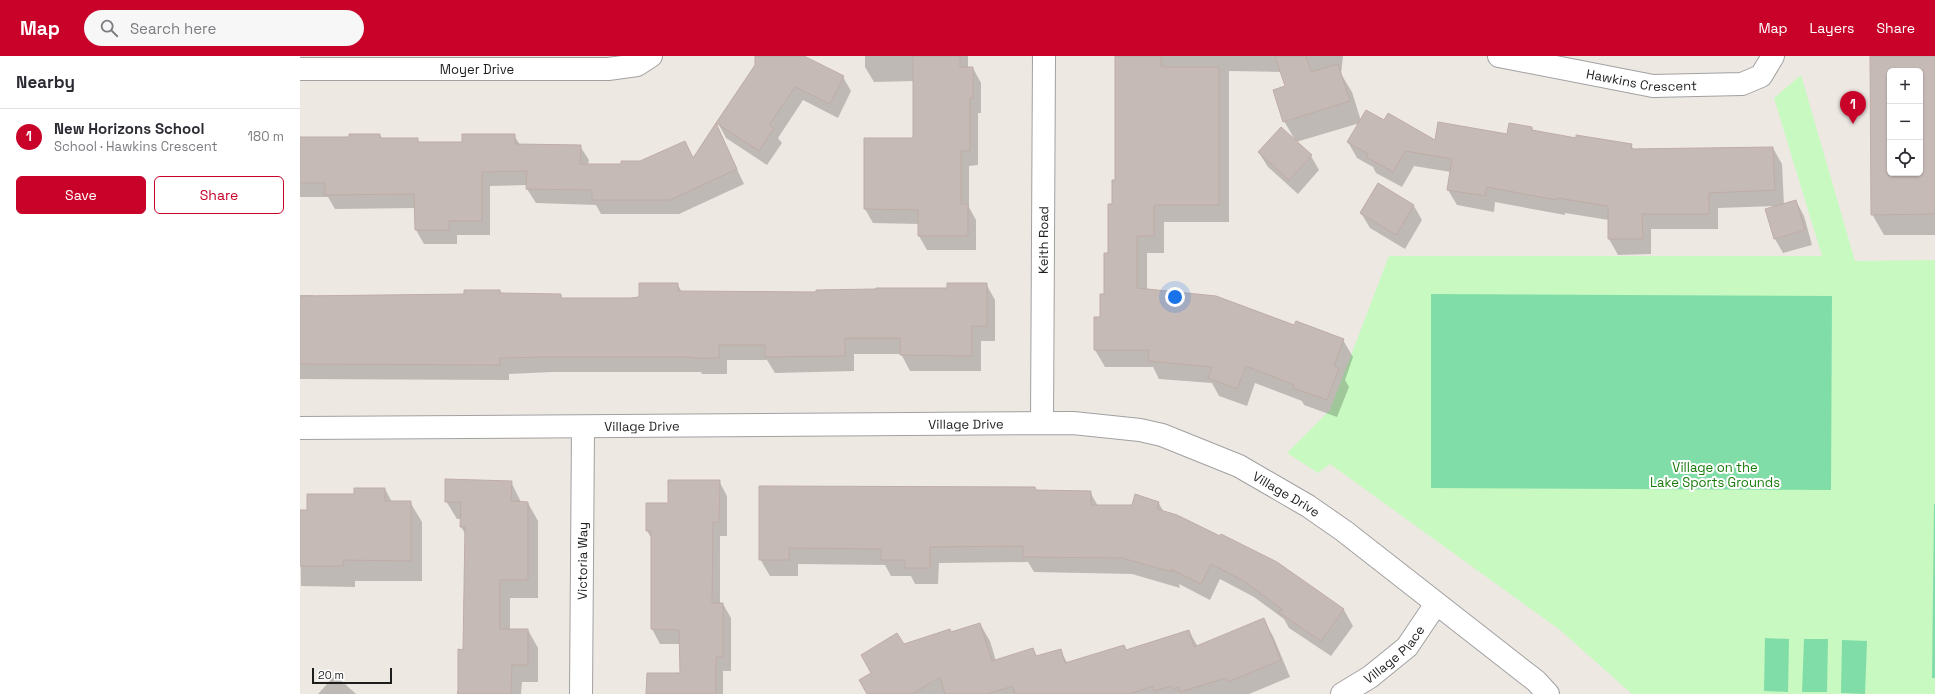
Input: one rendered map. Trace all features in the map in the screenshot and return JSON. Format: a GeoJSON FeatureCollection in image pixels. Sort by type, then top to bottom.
{"type":"FeatureCollection","features":[{"type":"Feature","properties":{"kind":"street","name":"Moyer Drive"},"geometry":{"type":"LineString","coordinates":[[300,69],[608,69],[637,65],[651,56]]}},
{"type":"Feature","properties":{"kind":"street","name":"Keith Road"},"geometry":{"type":"LineString","coordinates":[[1042,423],[1044,56]]}},
{"type":"Feature","properties":{"kind":"street","name":"Hawkins Crescent"},"geometry":{"type":"LineString","coordinates":[[1499,56],[1653,86],[1742,84],[1761,76],[1773,56]]}},
{"type":"Feature","properties":{"kind":"street","name":"Village Drive"},"geometry":{"type":"LineString","coordinates":[[300,428],[1073,423],[1140,430],[1162,435],[1239,466],[1308,506],[1344,531],[1536,681],[1548,694]]}},
{"type":"Feature","properties":{"kind":"street","name":"Victoria Way"},"geometry":{"type":"LineString","coordinates":[[581,694],[583,427]]}},
{"type":"Feature","properties":{"kind":"street","name":"Village Place"},"geometry":{"type":"LineString","coordinates":[[1342,694],[1370,677],[1407,647],[1436,604]]}},
{"type":"Feature","properties":{"kind":"green space","name":"Village on the Lake Sports Grounds"},"geometry":{"type":"Polygon","coordinates":[[[1801,75],[1855,261],[1935,260],[1935,694],[1632,694],[1560,630],[1330,464],[1318,473],[1287,453],[1330,410],[1389,256],[1822,256],[1774,98],[1801,75]]]}},
{"type":"Feature","properties":{"kind":"green space"},"geometry":{"type":"Polygon","coordinates":[[[1431,294],[1832,296],[1831,490],[1431,488],[1431,294]]]}},
{"type":"Feature","properties":{"kind":"green space"},"geometry":{"type":"Polygon","coordinates":[[[1934,504],[1935,678],[1932,678],[1934,504]]]}},
{"type":"Feature","properties":{"kind":"green space"},"geometry":{"type":"Polygon","coordinates":[[[1765,638],[1789,639],[1788,692],[1764,691],[1765,638]]]}},
{"type":"Feature","properties":{"kind":"green space"},"geometry":{"type":"Polygon","coordinates":[[[1804,639],[1828,639],[1827,692],[1802,692],[1804,639]]]}},
{"type":"Feature","properties":{"kind":"green space"},"geometry":{"type":"Polygon","coordinates":[[[1842,640],[1867,641],[1865,694],[1841,693],[1842,640]]]}},
{"type":"Feature","properties":{"kind":"building"},"geometry":{"type":"Polygon","coordinates":[[[755,56],[804,56],[844,76],[830,104],[795,87],[769,125],[774,128],[759,151],[716,123],[755,65],[755,56]]]}},
{"type":"Feature","properties":{"kind":"building"},"geometry":{"type":"Polygon","coordinates":[[[913,56],[960,56],[960,67],[973,67],[973,98],[970,98],[970,151],[961,151],[961,204],[968,204],[968,236],[918,236],[918,210],[864,209],[864,138],[913,138],[913,56]]]}},
{"type":"Feature","properties":{"kind":"building"},"geometry":{"type":"Polygon","coordinates":[[[1115,56],[1161,56],[1161,67],[1219,67],[1219,205],[1154,205],[1154,236],[1137,236],[1137,288],[1216,296],[1294,325],[1296,321],[1344,339],[1334,366],[1339,368],[1327,400],[1293,388],[1294,385],[1246,366],[1237,389],[1208,378],[1212,367],[1148,361],[1149,350],[1094,350],[1094,317],[1100,317],[1100,294],[1104,294],[1104,253],[1108,253],[1108,204],[1112,204],[1112,180],[1115,180],[1115,56]]]}},
{"type":"Feature","properties":{"kind":"building"},"geometry":{"type":"Polygon","coordinates":[[[1275,56],[1306,56],[1311,72],[1338,64],[1350,101],[1283,122],[1273,90],[1285,86],[1275,56]]]}},
{"type":"Feature","properties":{"kind":"building"},"geometry":{"type":"Polygon","coordinates":[[[1870,56],[1935,56],[1935,214],[1871,215],[1870,56]]]}},
{"type":"Feature","properties":{"kind":"building"},"geometry":{"type":"Polygon","coordinates":[[[1366,110],[1384,120],[1388,113],[1435,140],[1438,122],[1507,134],[1509,123],[1532,127],[1532,130],[1576,138],[1576,135],[1632,144],[1631,149],[1773,147],[1775,190],[1709,193],[1709,214],[1642,214],[1643,239],[1608,239],[1608,206],[1557,198],[1556,200],[1487,187],[1485,196],[1447,190],[1452,159],[1405,151],[1393,172],[1366,157],[1368,154],[1347,142],[1366,110]]]}},
{"type":"Feature","properties":{"kind":"building"},"geometry":{"type":"Polygon","coordinates":[[[716,123],[737,169],[670,200],[592,200],[592,190],[526,189],[527,171],[482,172],[482,221],[449,221],[449,230],[415,230],[414,194],[325,195],[325,183],[300,183],[300,137],[349,137],[349,134],[380,134],[380,138],[418,138],[418,142],[462,142],[462,134],[515,134],[515,144],[581,145],[580,164],[621,164],[621,161],[640,161],[685,141],[693,158],[716,123]]]}},
{"type":"Feature","properties":{"kind":"building"},"geometry":{"type":"Polygon","coordinates":[[[1281,127],[1312,155],[1289,180],[1258,152],[1281,127]]]}},
{"type":"Feature","properties":{"kind":"building"},"geometry":{"type":"Polygon","coordinates":[[[1378,183],[1414,205],[1396,235],[1360,213],[1378,183]]]}},
{"type":"Feature","properties":{"kind":"building"},"geometry":{"type":"Polygon","coordinates":[[[1796,200],[1805,230],[1774,239],[1765,209],[1796,200]]]}},
{"type":"Feature","properties":{"kind":"building"},"geometry":{"type":"Polygon","coordinates":[[[639,283],[678,283],[678,291],[816,292],[816,290],[876,288],[947,288],[947,283],[987,283],[987,326],[972,326],[972,356],[900,355],[900,338],[845,338],[845,356],[765,357],[765,345],[719,345],[719,358],[500,358],[500,365],[300,364],[300,296],[464,294],[464,290],[500,290],[500,293],[561,294],[561,298],[631,298],[639,297],[639,283]]]}},
{"type":"Feature","properties":{"kind":"building"},"geometry":{"type":"Polygon","coordinates":[[[445,479],[512,481],[511,501],[528,502],[528,580],[500,580],[500,629],[528,629],[528,665],[512,665],[511,694],[458,694],[458,649],[463,650],[465,527],[460,527],[461,502],[445,502],[445,479]]]}},
{"type":"Feature","properties":{"kind":"building"},"geometry":{"type":"Polygon","coordinates":[[[668,480],[720,480],[719,522],[713,522],[712,603],[723,603],[723,657],[716,657],[716,694],[646,694],[647,673],[680,673],[679,630],[651,629],[651,531],[646,531],[646,503],[668,503],[668,480]]]}},
{"type":"Feature","properties":{"kind":"building"},"geometry":{"type":"Polygon","coordinates":[[[759,486],[1035,487],[1036,490],[1091,491],[1091,505],[1132,505],[1135,494],[1159,502],[1157,509],[1177,515],[1220,536],[1221,534],[1277,562],[1344,609],[1321,641],[1278,612],[1283,610],[1244,581],[1211,564],[1201,584],[1171,569],[1172,572],[1122,558],[1023,557],[1023,546],[930,547],[930,568],[905,568],[905,560],[881,560],[881,549],[789,548],[789,560],[759,560],[759,486]]]}},
{"type":"Feature","properties":{"kind":"building"},"geometry":{"type":"Polygon","coordinates":[[[354,488],[385,488],[385,501],[411,501],[411,561],[343,560],[343,566],[300,566],[300,510],[307,510],[307,494],[354,494],[354,488]]]}},
{"type":"Feature","properties":{"kind":"building"},"geometry":{"type":"Polygon","coordinates":[[[1264,618],[1281,660],[1228,682],[1226,678],[1180,692],[1178,687],[1173,689],[1171,686],[1154,691],[1153,686],[1129,694],[1015,694],[1013,686],[987,694],[945,694],[940,677],[912,694],[867,694],[859,680],[871,673],[861,655],[897,633],[904,644],[950,629],[951,632],[980,623],[992,661],[1033,648],[1036,656],[1061,649],[1065,663],[1124,645],[1126,650],[1189,630],[1194,647],[1264,618]]]}},
{"type":"Feature","properties":{"kind":"place","name":"New Horizons School"},"geometry":{"type":"Point","coordinates":[1853,124]}}]}
